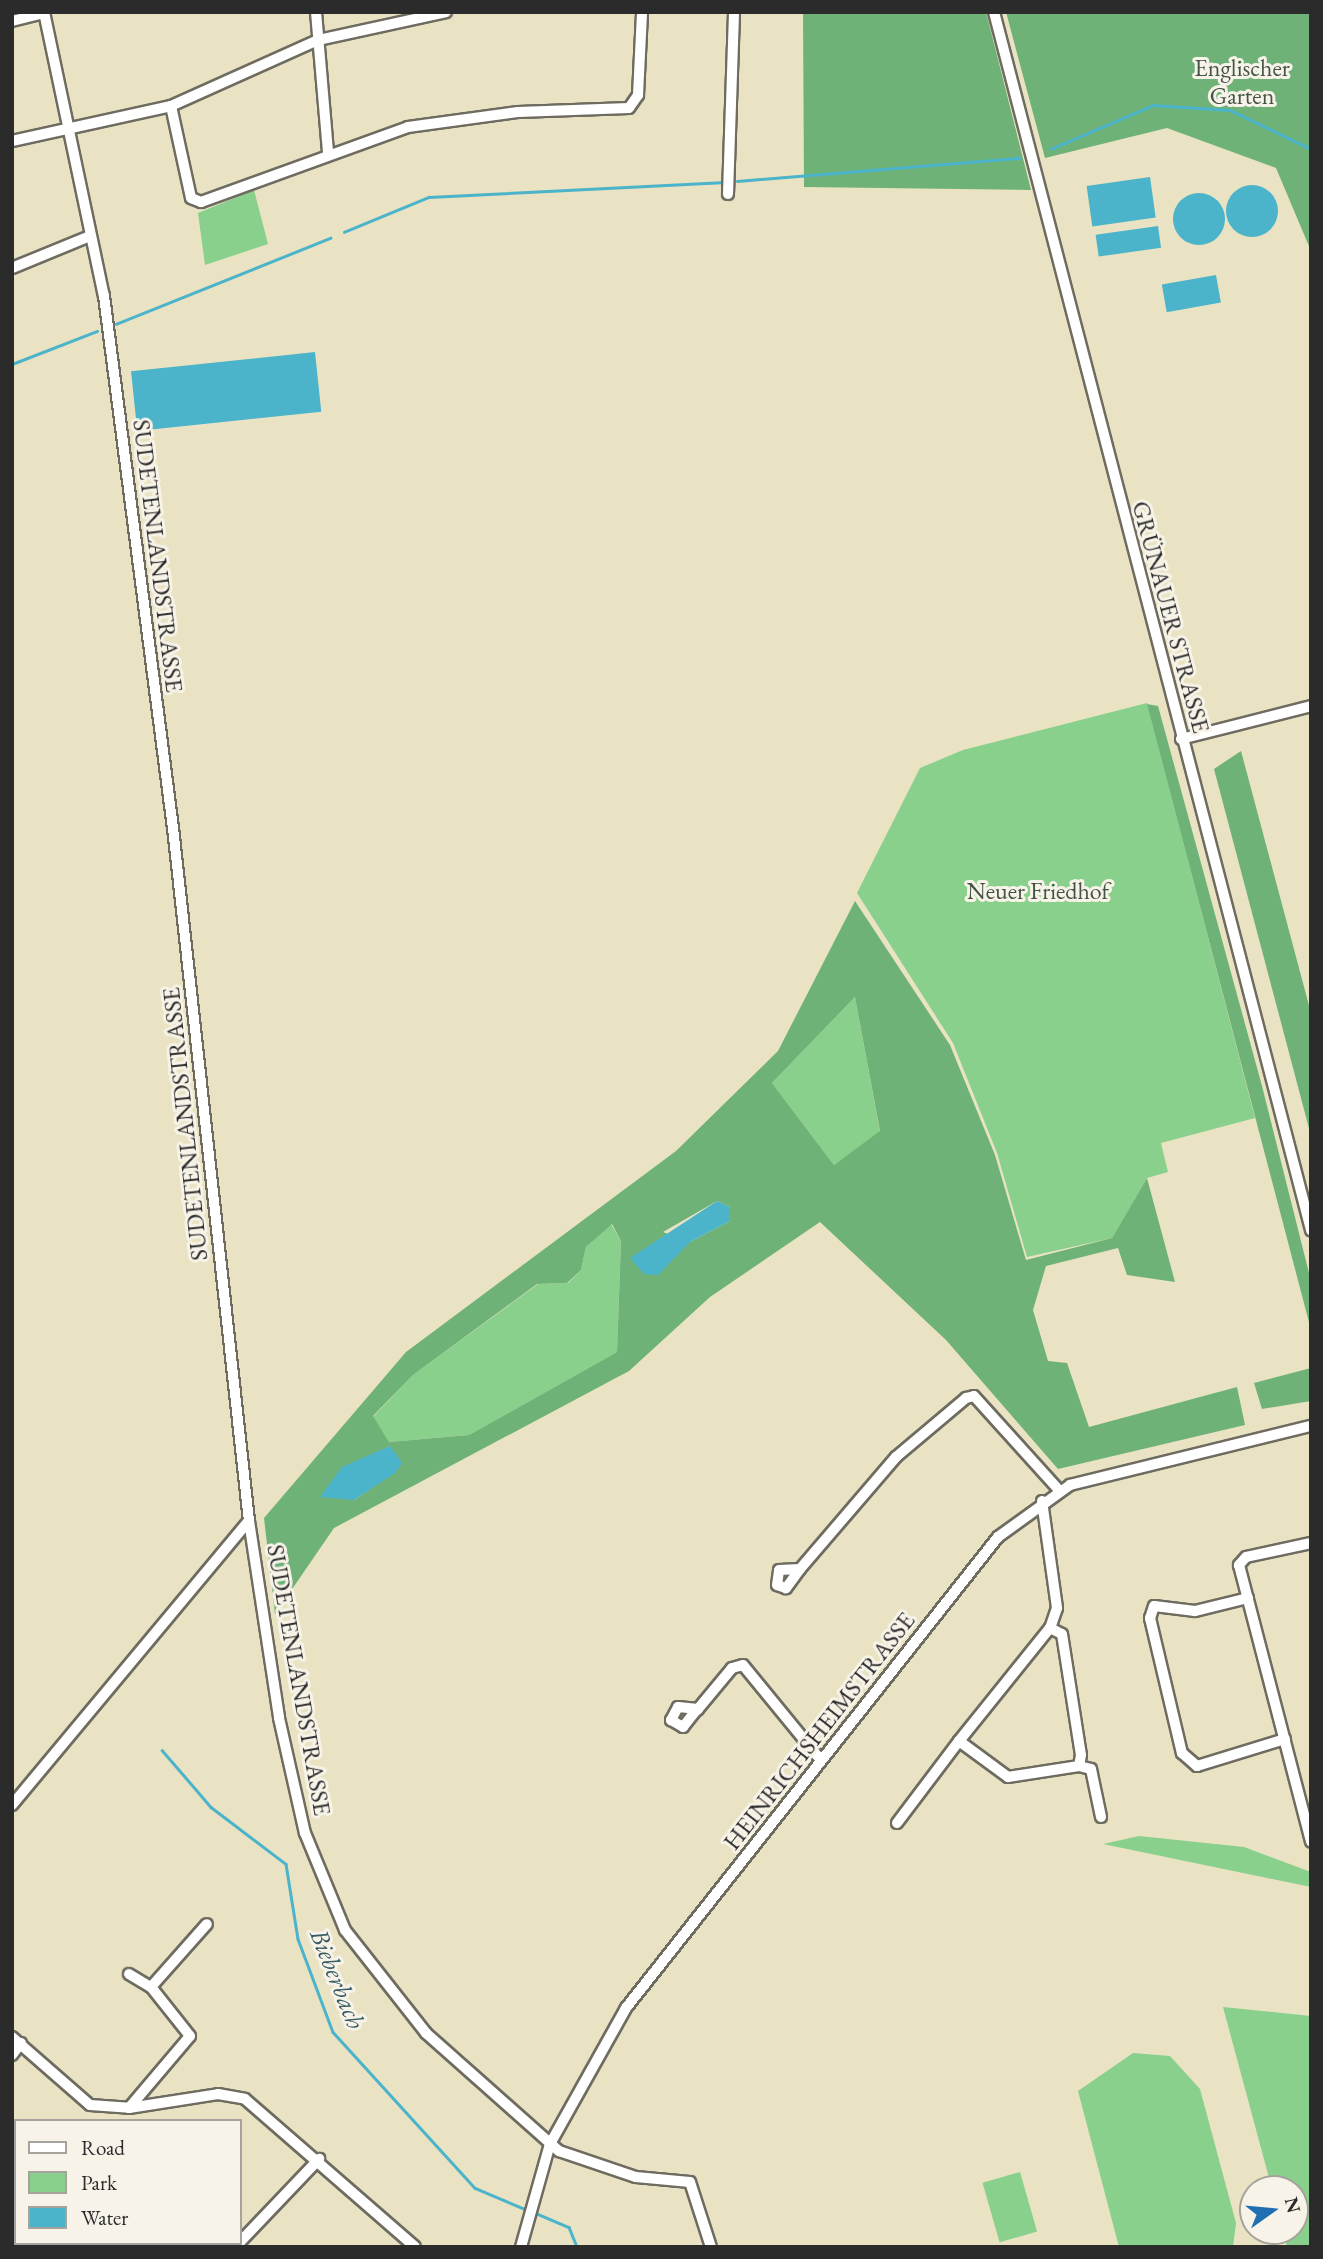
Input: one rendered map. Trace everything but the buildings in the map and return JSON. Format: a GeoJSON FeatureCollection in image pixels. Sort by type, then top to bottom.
{"type":"FeatureCollection","features":[{"type":"Feature","properties":{"kind":"street"},"geometry":{"type":"LineString","coordinates":[[316,12],[328,153]]}},
{"type":"Feature","properties":{"kind":"street"},"geometry":{"type":"LineString","coordinates":[[12,141],[171,106],[318,40],[446,12]]}},
{"type":"Feature","properties":{"kind":"street"},"geometry":{"type":"LineString","coordinates":[[171,106],[191,198],[201,202],[328,153],[408,127],[461,119],[629,108],[638,95],[642,12]]}},
{"type":"Feature","properties":{"kind":"street"},"geometry":{"type":"LineString","coordinates":[[728,194],[734,12]]}},
{"type":"Feature","properties":{"kind":"street","name":"GRÜNAUER STRASSE"},"geometry":{"type":"LineString","coordinates":[[995,12],[1181,739],[1311,1230]]}},
{"type":"Feature","properties":{"kind":"street"},"geometry":{"type":"LineString","coordinates":[[12,21],[44,13]]}},
{"type":"Feature","properties":{"kind":"street","name":"SUDETENLANDSTRASSE"},"geometry":{"type":"LineString","coordinates":[[44,13],[104,296],[173,828],[249,1521],[293,1788],[326,1897],[401,2006],[550,2144],[604,2168],[690,2182],[711,2247]]}},
{"type":"Feature","properties":{"kind":"street"},"geometry":{"type":"LineString","coordinates":[[12,268],[90,236]]}},
{"type":"Feature","properties":{"kind":"street"},"geometry":{"type":"LineString","coordinates":[[1181,739],[1311,706]]}},
{"type":"Feature","properties":{"kind":"street"},"geometry":{"type":"LineString","coordinates":[[800,1569],[896,1457],[967,1398],[974,1396],[1059,1490]]}},
{"type":"Feature","properties":{"kind":"street","name":"HEINRICHSHEIMSTRASSE"},"geometry":{"type":"LineString","coordinates":[[521,2247],[530,2203],[550,2144],[634,1997],[998,1537],[1059,1490],[1311,1426]]}},
{"type":"Feature","properties":{"kind":"street"},"geometry":{"type":"LineString","coordinates":[[897,1823],[1050,1628],[1057,1608],[1042,1501]]}},
{"type":"Feature","properties":{"kind":"street"},"geometry":{"type":"LineString","coordinates":[[12,1805],[249,1521]]}},
{"type":"Feature","properties":{"kind":"street"},"geometry":{"type":"LineString","coordinates":[[1311,1543],[1246,1557],[1239,1565],[1311,1842]]}},
{"type":"Feature","properties":{"kind":"street"},"geometry":{"type":"LineString","coordinates":[[1248,1598],[1195,1611],[1154,1606],[1150,1618],[1182,1753],[1197,1766],[1285,1739]]}},
{"type":"Feature","properties":{"kind":"street"},"geometry":{"type":"LineString","coordinates":[[1050,1628],[1062,1634],[1079,1766]]}},
{"type":"Feature","properties":{"kind":"street"},"geometry":{"type":"LineString","coordinates":[[698,1709],[732,1668],[743,1665],[820,1759]]}},
{"type":"Feature","properties":{"kind":"street"},"geometry":{"type":"LineString","coordinates":[[959,1741],[1008,1777],[1079,1766],[1091,1769],[1101,1817]]}},
{"type":"Feature","properties":{"kind":"street"},"geometry":{"type":"LineString","coordinates":[[151,1987],[206,1924]]}},
{"type":"Feature","properties":{"kind":"street"},"geometry":{"type":"LineString","coordinates":[[128,1974],[151,1987],[190,2036],[129,2109]]}},
{"type":"Feature","properties":{"kind":"street"},"geometry":{"type":"LineString","coordinates":[[12,2055],[17,2040],[90,2105],[129,2109],[218,2094],[237,2096],[318,2159],[415,2247]]}},
{"type":"Feature","properties":{"kind":"street"},"geometry":{"type":"LineString","coordinates":[[242,2240],[318,2159]]}},
{"type":"Feature","properties":{"kind":"green space"},"geometry":{"type":"Polygon","coordinates":[[[803,12],[986,12],[1031,190],[804,187],[803,12]]]}},
{"type":"Feature","properties":{"kind":"green space","name":"Englischer Garten"},"geometry":{"type":"Polygon","coordinates":[[[1006,12],[1311,12],[1311,251],[1276,168],[1167,128],[1045,158],[1006,12]]]}},
{"type":"Feature","properties":{"kind":"green space"},"geometry":{"type":"Polygon","coordinates":[[[254,190],[268,244],[205,265],[198,213],[254,190]]]}},
{"type":"Feature","properties":{"kind":"green space","name":"Neuer Friedhof"},"geometry":{"type":"Polygon","coordinates":[[[1147,703],[1255,1118],[1161,1143],[1168,1172],[1147,1178],[1112,1238],[1027,1257],[997,1153],[953,1043],[857,893],[920,768],[963,750],[1147,703]]]}},
{"type":"Feature","properties":{"kind":"green space"},"geometry":{"type":"Polygon","coordinates":[[[1147,704],[1158,706],[1262,1086],[1311,1281],[1311,1330],[1147,704]]]}},
{"type":"Feature","properties":{"kind":"green space"},"geometry":{"type":"Polygon","coordinates":[[[1241,751],[1311,1013],[1311,1136],[1214,769],[1241,751]]]}},
{"type":"Feature","properties":{"kind":"green space"},"geometry":{"type":"Polygon","coordinates":[[[855,901],[950,1045],[995,1155],[1026,1260],[1112,1238],[1147,1178],[1175,1282],[1127,1275],[1118,1248],[1046,1266],[1033,1310],[1048,1361],[1067,1363],[1089,1427],[1237,1387],[1245,1425],[1058,1469],[946,1340],[820,1222],[710,1297],[629,1371],[334,1528],[275,1614],[264,1518],[406,1352],[676,1151],[778,1051],[855,901]],[[855,997],[772,1083],[834,1165],[880,1131],[855,997]],[[717,1201],[663,1232],[690,1242],[730,1221],[730,1207],[717,1201]],[[612,1224],[586,1247],[581,1270],[567,1283],[537,1284],[413,1375],[373,1416],[389,1442],[469,1435],[617,1352],[621,1241],[612,1224]],[[390,1446],[367,1457],[354,1500],[395,1472],[390,1446]]]}},
{"type":"Feature","properties":{"kind":"green space"},"geometry":{"type":"Polygon","coordinates":[[[855,997],[880,1132],[834,1165],[772,1083],[855,997]]]}},
{"type":"Feature","properties":{"kind":"green space"},"geometry":{"type":"Polygon","coordinates":[[[611,1224],[621,1241],[617,1352],[469,1435],[389,1442],[373,1417],[413,1375],[538,1284],[568,1283],[581,1270],[586,1247],[611,1224]]]}},
{"type":"Feature","properties":{"kind":"green space"},"geometry":{"type":"Polygon","coordinates":[[[1311,1368],[1311,1401],[1262,1409],[1254,1383],[1311,1368]]]}},
{"type":"Feature","properties":{"kind":"green space"},"geometry":{"type":"Polygon","coordinates":[[[1139,1836],[1244,1847],[1311,1872],[1311,1887],[1103,1844],[1139,1836]]]}},
{"type":"Feature","properties":{"kind":"green space"},"geometry":{"type":"Polygon","coordinates":[[[1223,2007],[1311,2016],[1311,2247],[1286,2245],[1309,2245],[1309,2175],[1268,2175],[1223,2007]]]}},
{"type":"Feature","properties":{"kind":"green space"},"geometry":{"type":"Polygon","coordinates":[[[1133,2053],[1170,2056],[1200,2089],[1236,2223],[1233,2247],[1119,2247],[1078,2091],[1133,2053]]]}},
{"type":"Feature","properties":{"kind":"green space"},"geometry":{"type":"Polygon","coordinates":[[[1020,2172],[1037,2232],[1000,2242],[983,2183],[1020,2172]]]}},
{"type":"Feature","properties":{"kind":"water"},"geometry":{"type":"Polygon","coordinates":[[[1150,177],[1156,218],[1092,227],[1087,186],[1150,177]]]}},
{"type":"Feature","properties":{"kind":"water"},"geometry":{"type":"Polygon","coordinates":[[[1252,185],[1262,187],[1270,193],[1276,201],[1276,221],[1270,229],[1262,235],[1252,237],[1242,235],[1234,229],[1228,221],[1226,211],[1228,201],[1234,193],[1242,187],[1252,185]]]}},
{"type":"Feature","properties":{"kind":"water"},"geometry":{"type":"Polygon","coordinates":[[[1199,193],[1218,200],[1225,219],[1218,238],[1199,245],[1180,238],[1173,219],[1180,200],[1199,193]]]}},
{"type":"Feature","properties":{"kind":"water"},"geometry":{"type":"Polygon","coordinates":[[[1158,226],[1161,248],[1099,257],[1096,235],[1158,226]]]}},
{"type":"Feature","properties":{"kind":"water"},"geometry":{"type":"Polygon","coordinates":[[[1216,275],[1221,303],[1167,312],[1162,285],[1216,275]]]}},
{"type":"Feature","properties":{"kind":"water"},"geometry":{"type":"Polygon","coordinates":[[[315,352],[321,412],[137,431],[131,371],[315,352]]]}},
{"type":"Feature","properties":{"kind":"water"},"geometry":{"type":"Polygon","coordinates":[[[717,1201],[730,1207],[730,1221],[690,1242],[658,1275],[644,1274],[630,1258],[717,1201]]]}},
{"type":"Feature","properties":{"kind":"water"},"geometry":{"type":"Polygon","coordinates":[[[390,1446],[402,1463],[395,1473],[354,1500],[320,1497],[342,1467],[390,1446]]]}},
{"type":"Feature","properties":{"kind":"waterway"},"geometry":{"type":"LineString","coordinates":[[1051,149],[1153,105],[1230,110],[1311,149]]}},
{"type":"Feature","properties":{"kind":"waterway"},"geometry":{"type":"LineString","coordinates":[[737,181],[1019,158]]}},
{"type":"Feature","properties":{"kind":"waterway"},"geometry":{"type":"LineString","coordinates":[[344,232],[429,197],[721,182]]}},
{"type":"Feature","properties":{"kind":"waterway"},"geometry":{"type":"LineString","coordinates":[[116,324],[330,238]]}},
{"type":"Feature","properties":{"kind":"waterway"},"geometry":{"type":"LineString","coordinates":[[12,364],[97,331]]}},
{"type":"Feature","properties":{"kind":"waterway","name":"Bieberbach"},"geometry":{"type":"LineString","coordinates":[[162,1750],[211,1807],[286,1864],[298,1939],[333,2032],[475,2188],[527,2210]]}},
{"type":"Feature","properties":{"kind":"waterway","name":"Bieberbach"},"geometry":{"type":"LineString","coordinates":[[533,2212],[569,2227],[577,2247]]}}]}
